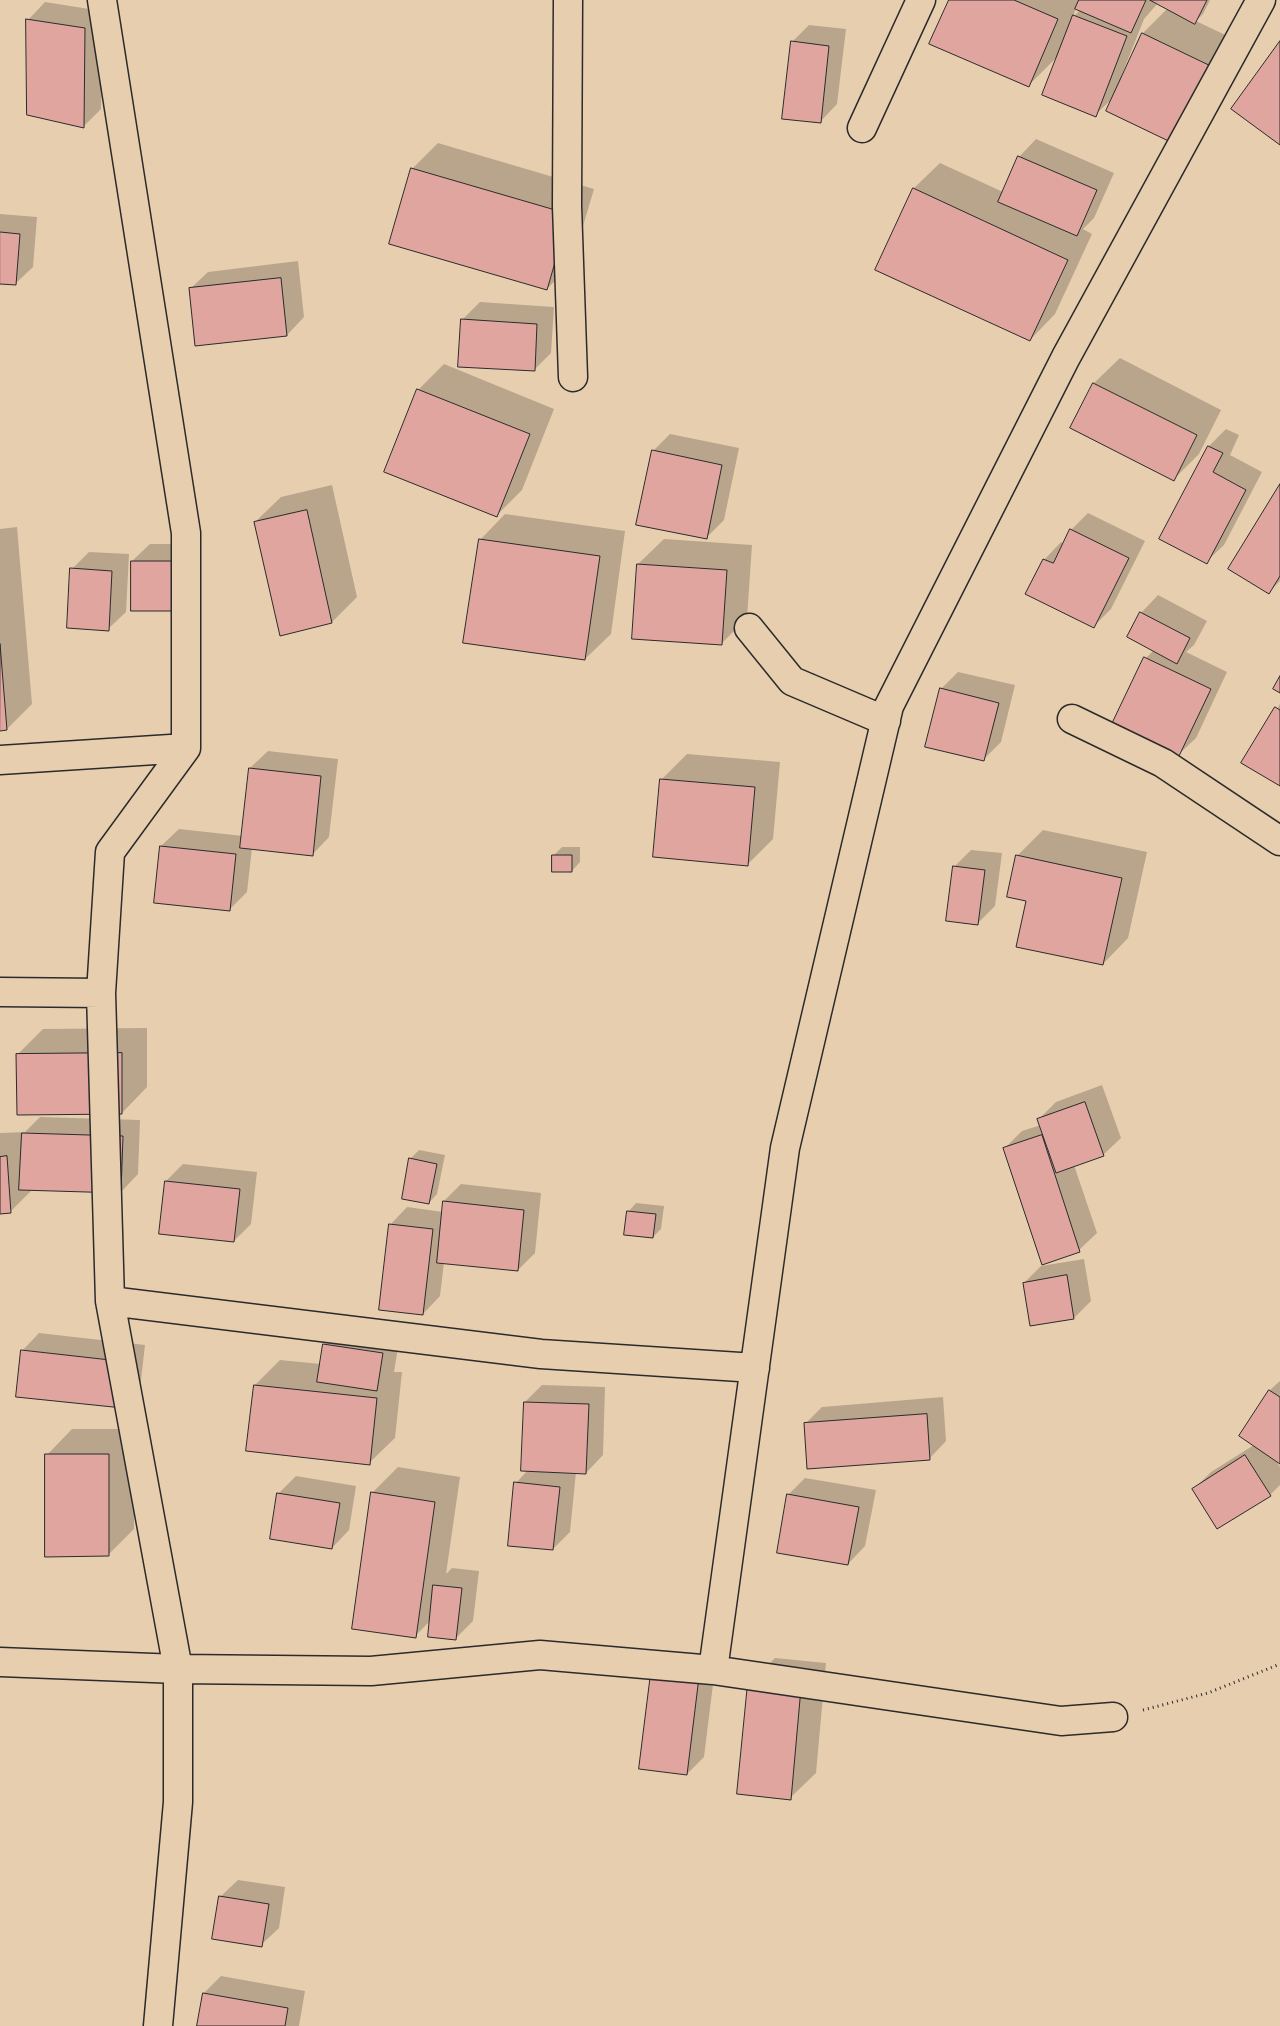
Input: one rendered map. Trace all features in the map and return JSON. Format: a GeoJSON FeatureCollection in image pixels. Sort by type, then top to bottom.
{"type":"FeatureCollection","features":[{"type":"Feature","properties":{"kind":"street"},"geometry":{"type":"LineString","coordinates":[[102,0],[186,533],[186,748],[110,852],[100,993],[110,1301],[178,1669],[178,1802],[166,1956],[158,2026]]}},
{"type":"Feature","properties":{"kind":"street"},"geometry":{"type":"LineString","coordinates":[[568,0],[567,206],[573,377]]}},
{"type":"Feature","properties":{"kind":"street"},"geometry":{"type":"LineString","coordinates":[[862,128],[921,0]]}},
{"type":"Feature","properties":{"kind":"street"},"geometry":{"type":"LineString","coordinates":[[712,1670],[786,1148],[889,706],[1066,357],[1261,0]]}},
{"type":"Feature","properties":{"kind":"street"},"geometry":{"type":"LineString","coordinates":[[749,628],[792,681],[886,721]]}},
{"type":"Feature","properties":{"kind":"street"},"geometry":{"type":"LineString","coordinates":[[1072,719],[1163,763],[1280,841]]}},
{"type":"Feature","properties":{"kind":"street"},"geometry":{"type":"LineString","coordinates":[[0,760],[186,748]]}},
{"type":"Feature","properties":{"kind":"street"},"geometry":{"type":"LineString","coordinates":[[0,992],[100,993]]}},
{"type":"Feature","properties":{"kind":"street"},"geometry":{"type":"LineString","coordinates":[[110,1301],[540,1354],[755,1368]]}},
{"type":"Feature","properties":{"kind":"street"},"geometry":{"type":"LineString","coordinates":[[0,1662],[178,1669],[371,1671],[540,1655],[712,1670],[1061,1721],[1113,1718]]}},
{"type":"Feature","properties":{"kind":"path"},"geometry":{"type":"LineString","coordinates":[[1113,1718],[1208,1693],[1280,1664]]}},
{"type":"Feature","properties":{"kind":"building"},"geometry":{"type":"Polygon","coordinates":[[[949,0],[1014,0],[1058,19],[1029,87],[929,44],[949,0]]]}},
{"type":"Feature","properties":{"kind":"building"},"geometry":{"type":"Polygon","coordinates":[[[1079,0],[1146,0],[1131,33],[1075,9],[1079,0]]]}},
{"type":"Feature","properties":{"kind":"building"},"geometry":{"type":"Polygon","coordinates":[[[1150,0],[1207,0],[1195,24],[1150,0]]]}},
{"type":"Feature","properties":{"kind":"building"},"geometry":{"type":"Polygon","coordinates":[[[1073,15],[1127,36],[1096,117],[1042,95],[1073,15]]]}},
{"type":"Feature","properties":{"kind":"building"},"geometry":{"type":"Polygon","coordinates":[[[26,19],[85,28],[84,128],[27,115],[26,19]]]}},
{"type":"Feature","properties":{"kind":"building"},"geometry":{"type":"Polygon","coordinates":[[[1142,33],[1217,69],[1181,147],[1106,111],[1142,33]]]}},
{"type":"Feature","properties":{"kind":"building"},"geometry":{"type":"Polygon","coordinates":[[[791,41],[829,46],[821,123],[782,119],[791,41]]]}},
{"type":"Feature","properties":{"kind":"building"},"geometry":{"type":"Polygon","coordinates":[[[1280,41],[1280,145],[1231,109],[1280,41]]]}},
{"type":"Feature","properties":{"kind":"building"},"geometry":{"type":"Polygon","coordinates":[[[1018,156],[1097,190],[1077,236],[998,202],[1018,156]]]}},
{"type":"Feature","properties":{"kind":"building"},"geometry":{"type":"Polygon","coordinates":[[[411,168],[569,214],[547,290],[389,244],[411,168]]]}},
{"type":"Feature","properties":{"kind":"building"},"geometry":{"type":"Polygon","coordinates":[[[913,188],[1068,260],[1030,341],[875,270],[913,188]]]}},
{"type":"Feature","properties":{"kind":"building"},"geometry":{"type":"Polygon","coordinates":[[[0,232],[20,234],[16,285],[0,284],[0,232]]]}},
{"type":"Feature","properties":{"kind":"building"},"geometry":{"type":"Polygon","coordinates":[[[281,278],[287,336],[195,346],[189,288],[281,278]]]}},
{"type":"Feature","properties":{"kind":"building"},"geometry":{"type":"Polygon","coordinates":[[[461,319],[537,324],[535,371],[458,367],[461,319]]]}},
{"type":"Feature","properties":{"kind":"building"},"geometry":{"type":"Polygon","coordinates":[[[1093,383],[1197,435],[1174,481],[1070,428],[1093,383]]]}},
{"type":"Feature","properties":{"kind":"building"},"geometry":{"type":"Polygon","coordinates":[[[417,389],[530,434],[497,517],[384,472],[417,389]]]}},
{"type":"Feature","properties":{"kind":"building"},"geometry":{"type":"Polygon","coordinates":[[[1208,446],[1223,453],[1213,472],[1246,490],[1207,564],[1159,539],[1208,446]]]}},
{"type":"Feature","properties":{"kind":"building"},"geometry":{"type":"Polygon","coordinates":[[[652,450],[722,465],[707,539],[636,525],[652,450]]]}},
{"type":"Feature","properties":{"kind":"building"},"geometry":{"type":"Polygon","coordinates":[[[1280,484],[1280,576],[1269,594],[1228,569],[1280,484]]]}},
{"type":"Feature","properties":{"kind":"building"},"geometry":{"type":"Polygon","coordinates":[[[307,510],[332,623],[280,636],[254,522],[307,510]]]}},
{"type":"Feature","properties":{"kind":"building"},"geometry":{"type":"Polygon","coordinates":[[[1070,529],[1129,558],[1094,628],[1025,594],[1043,559],[1053,563],[1070,529]]]}},
{"type":"Feature","properties":{"kind":"building"},"geometry":{"type":"Polygon","coordinates":[[[479,539],[600,556],[585,660],[463,643],[479,539]]]}},
{"type":"Feature","properties":{"kind":"building"},"geometry":{"type":"Polygon","coordinates":[[[131,561],[174,561],[174,611],[131,611],[131,561]]]}},
{"type":"Feature","properties":{"kind":"building"},"geometry":{"type":"Polygon","coordinates":[[[637,564],[727,570],[722,645],[632,639],[637,564]]]}},
{"type":"Feature","properties":{"kind":"building"},"geometry":{"type":"Polygon","coordinates":[[[70,568],[112,571],[109,631],[67,628],[70,568]]]}},
{"type":"Feature","properties":{"kind":"building"},"geometry":{"type":"Polygon","coordinates":[[[1140,612],[1190,638],[1177,664],[1127,637],[1140,612]]]}},
{"type":"Feature","properties":{"kind":"building"},"geometry":{"type":"Polygon","coordinates":[[[0,644],[7,730],[0,731],[0,644]]]}},
{"type":"Feature","properties":{"kind":"building"},"geometry":{"type":"Polygon","coordinates":[[[1144,657],[1211,689],[1179,756],[1112,724],[1144,657]]]}},
{"type":"Feature","properties":{"kind":"building"},"geometry":{"type":"Polygon","coordinates":[[[1280,676],[1280,693],[1273,689],[1280,676]]]}},
{"type":"Feature","properties":{"kind":"building"},"geometry":{"type":"Polygon","coordinates":[[[940,688],[999,703],[984,761],[925,747],[940,688]]]}},
{"type":"Feature","properties":{"kind":"building"},"geometry":{"type":"Polygon","coordinates":[[[1275,707],[1280,710],[1280,786],[1241,763],[1275,707]]]}},
{"type":"Feature","properties":{"kind":"building"},"geometry":{"type":"Polygon","coordinates":[[[249,768],[321,776],[313,856],[240,848],[249,768]]]}},
{"type":"Feature","properties":{"kind":"building"},"geometry":{"type":"Polygon","coordinates":[[[660,779],[755,787],[748,866],[653,857],[660,779]]]}},
{"type":"Feature","properties":{"kind":"building"},"geometry":{"type":"Polygon","coordinates":[[[160,846],[236,854],[230,911],[154,903],[160,846]]]}},
{"type":"Feature","properties":{"kind":"building"},"geometry":{"type":"Polygon","coordinates":[[[552,855],[572,855],[572,872],[552,872],[552,855]]]}},
{"type":"Feature","properties":{"kind":"building"},"geometry":{"type":"Polygon","coordinates":[[[1016,855],[1122,878],[1103,965],[1016,947],[1026,901],[1007,897],[1016,855]]]}},
{"type":"Feature","properties":{"kind":"building"},"geometry":{"type":"Polygon","coordinates":[[[953,866],[985,870],[978,925],[946,921],[953,866]]]}},
{"type":"Feature","properties":{"kind":"building"},"geometry":{"type":"Polygon","coordinates":[[[122,1053],[122,1114],[17,1115],[16,1054],[122,1053]]]}},
{"type":"Feature","properties":{"kind":"building"},"geometry":{"type":"Polygon","coordinates":[[[1085,1102],[1104,1156],[1056,1173],[1037,1119],[1085,1102]]]}},
{"type":"Feature","properties":{"kind":"building"},"geometry":{"type":"Polygon","coordinates":[[[22,1133],[123,1136],[121,1193],[19,1190],[22,1133]]]}},
{"type":"Feature","properties":{"kind":"building"},"geometry":{"type":"Polygon","coordinates":[[[1042,1135],[1080,1252],[1042,1265],[1003,1148],[1042,1135]]]}},
{"type":"Feature","properties":{"kind":"building"},"geometry":{"type":"Polygon","coordinates":[[[7,1156],[11,1213],[0,1214],[0,1157],[7,1156]]]}},
{"type":"Feature","properties":{"kind":"building"},"geometry":{"type":"Polygon","coordinates":[[[409,1158],[437,1164],[429,1204],[402,1199],[409,1158]]]}},
{"type":"Feature","properties":{"kind":"building"},"geometry":{"type":"Polygon","coordinates":[[[165,1181],[240,1189],[234,1242],[159,1234],[165,1181]]]}},
{"type":"Feature","properties":{"kind":"building"},"geometry":{"type":"Polygon","coordinates":[[[443,1201],[524,1210],[518,1271],[437,1263],[443,1201]]]}},
{"type":"Feature","properties":{"kind":"building"},"geometry":{"type":"Polygon","coordinates":[[[627,1211],[656,1214],[653,1238],[624,1235],[627,1211]]]}},
{"type":"Feature","properties":{"kind":"building"},"geometry":{"type":"Polygon","coordinates":[[[389,1224],[433,1229],[423,1315],[379,1310],[389,1224]]]}},
{"type":"Feature","properties":{"kind":"building"},"geometry":{"type":"Polygon","coordinates":[[[1067,1275],[1074,1319],[1030,1326],[1023,1283],[1067,1275]]]}},
{"type":"Feature","properties":{"kind":"building"},"geometry":{"type":"Polygon","coordinates":[[[323,1344],[383,1353],[377,1391],[317,1382],[323,1344]]]}},
{"type":"Feature","properties":{"kind":"building"},"geometry":{"type":"Polygon","coordinates":[[[21,1350],[128,1362],[123,1408],[16,1397],[21,1350]]]}},
{"type":"Feature","properties":{"kind":"building"},"geometry":{"type":"Polygon","coordinates":[[[254,1385],[377,1398],[370,1465],[246,1451],[254,1385]]]}},
{"type":"Feature","properties":{"kind":"building"},"geometry":{"type":"Polygon","coordinates":[[[1269,1390],[1280,1397],[1280,1464],[1239,1436],[1269,1390]]]}},
{"type":"Feature","properties":{"kind":"building"},"geometry":{"type":"Polygon","coordinates":[[[524,1402],[589,1404],[586,1474],[521,1471],[524,1402]]]}},
{"type":"Feature","properties":{"kind":"building"},"geometry":{"type":"Polygon","coordinates":[[[927,1414],[930,1460],[807,1469],[804,1423],[927,1414]]]}},
{"type":"Feature","properties":{"kind":"building"},"geometry":{"type":"Polygon","coordinates":[[[45,1454],[109,1454],[109,1556],[45,1557],[45,1454]]]}},
{"type":"Feature","properties":{"kind":"building"},"geometry":{"type":"Polygon","coordinates":[[[1245,1455],[1271,1496],[1217,1529],[1192,1489],[1245,1455]]]}},
{"type":"Feature","properties":{"kind":"building"},"geometry":{"type":"Polygon","coordinates":[[[514,1482],[560,1487],[553,1550],[508,1546],[514,1482]]]}},
{"type":"Feature","properties":{"kind":"building"},"geometry":{"type":"Polygon","coordinates":[[[371,1492],[435,1502],[416,1638],[352,1629],[371,1492]]]}},
{"type":"Feature","properties":{"kind":"building"},"geometry":{"type":"Polygon","coordinates":[[[277,1493],[340,1503],[332,1549],[270,1539],[277,1493]]]}},
{"type":"Feature","properties":{"kind":"building"},"geometry":{"type":"Polygon","coordinates":[[[787,1494],[859,1507],[848,1565],[777,1553],[787,1494]]]}},
{"type":"Feature","properties":{"kind":"building"},"geometry":{"type":"Polygon","coordinates":[[[433,1585],[462,1588],[456,1640],[428,1637],[433,1585]]]}},
{"type":"Feature","properties":{"kind":"building"},"geometry":{"type":"Polygon","coordinates":[[[651,1673],[699,1677],[687,1775],[639,1769],[651,1673]]]}},
{"type":"Feature","properties":{"kind":"building"},"geometry":{"type":"Polygon","coordinates":[[[748,1683],[801,1688],[791,1800],[737,1794],[748,1683]]]}},
{"type":"Feature","properties":{"kind":"building"},"geometry":{"type":"Polygon","coordinates":[[[219,1896],[269,1904],[262,1947],[212,1939],[219,1896]]]}},
{"type":"Feature","properties":{"kind":"building"},"geometry":{"type":"Polygon","coordinates":[[[203,1993],[288,2008],[285,2026],[197,2026],[203,1993]]]}}]}
